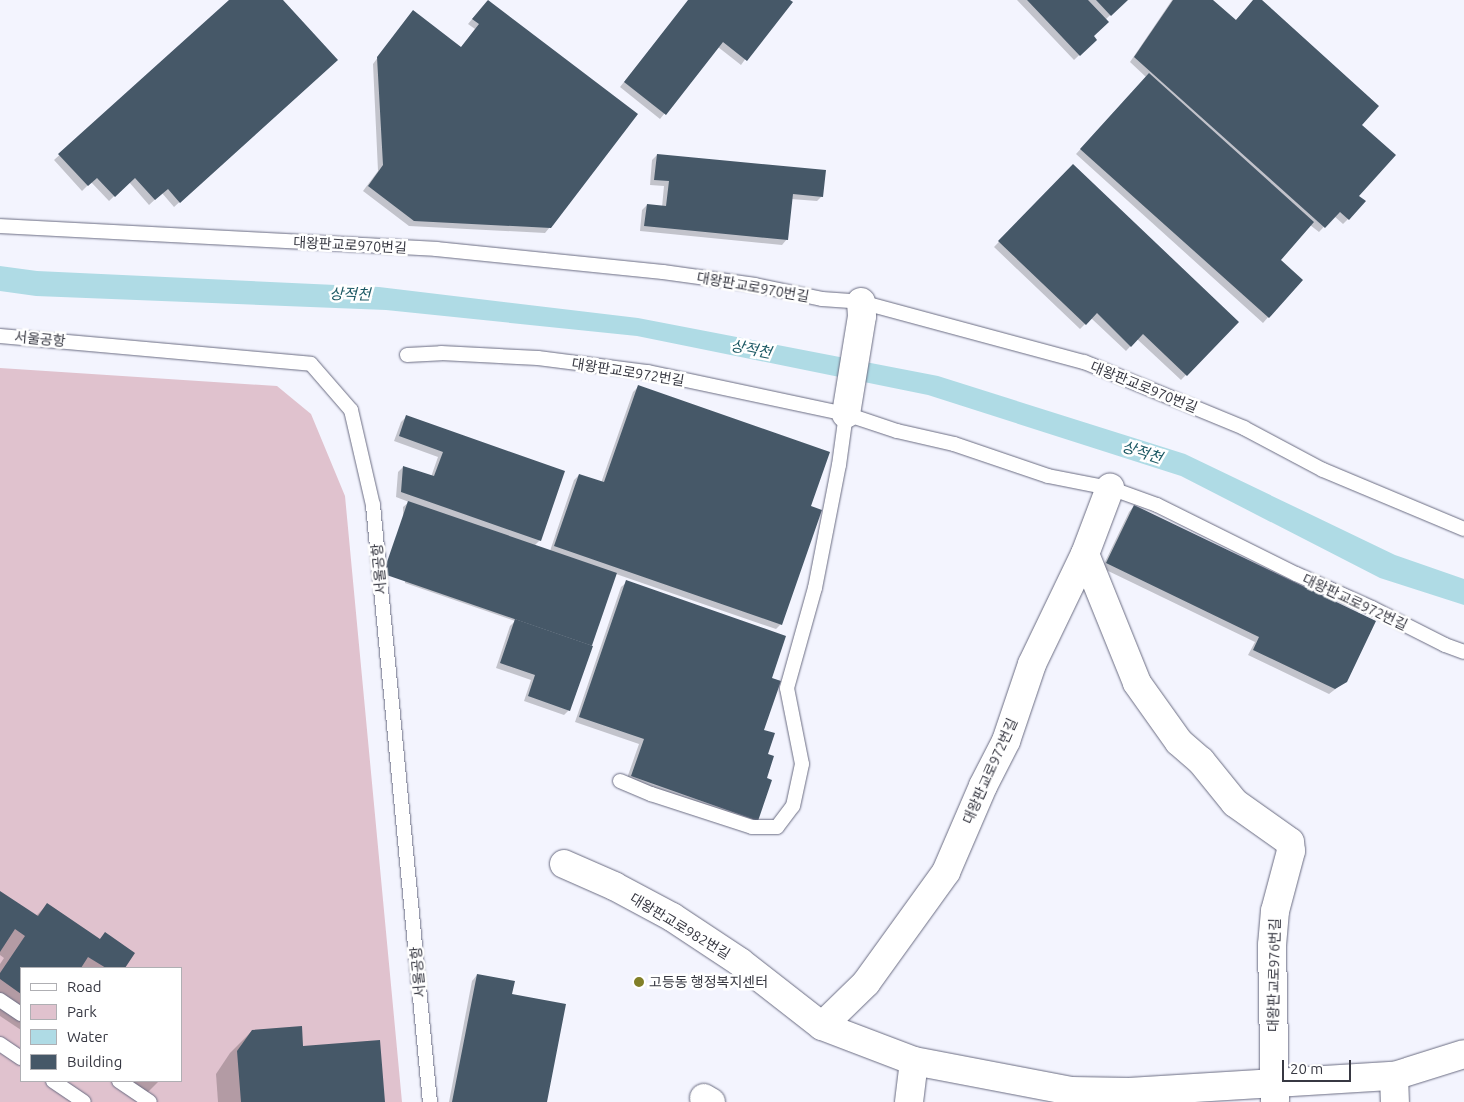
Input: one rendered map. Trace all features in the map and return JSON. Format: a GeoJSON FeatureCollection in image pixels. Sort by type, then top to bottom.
{"type":"FeatureCollection","features":[{"type":"Feature","properties":{"kind":"street"},"geometry":{"type":"LineString","coordinates":[[847,409],[862,309]]}},
{"type":"Feature","properties":{"kind":"street","name":"대왕판교로972번길"},"geometry":{"type":"LineString","coordinates":[[822,1026],[866,982],[946,872],[983,786],[1006,741],[1032,664],[1085,554],[1110,488]]}},
{"type":"Feature","properties":{"kind":"street","name":"대왕판교로976번길"},"geometry":{"type":"LineString","coordinates":[[1085,554],[1138,683],[1174,735],[1208,768],[1235,803],[1290,842],[1291,851],[1275,911],[1272,945],[1274,1093]]}},
{"type":"Feature","properties":{"kind":"street","name":"대왕판교로982번길"},"geometry":{"type":"LineString","coordinates":[[564,864],[614,886],[672,917],[740,962],[822,1026],[914,1061],[1072,1097],[1130,1092],[1274,1093],[1395,1089],[1464,1054]]}},
{"type":"Feature","properties":{"kind":"street"},"geometry":{"type":"LineString","coordinates":[[909,1102],[914,1061]]}},
{"type":"Feature","properties":{"kind":"lane","name":"대왕판교로970번길"},"geometry":{"type":"LineString","coordinates":[[0,226],[436,249],[663,272],[756,285],[822,298],[1084,362],[1244,428],[1323,470],[1464,529]]}},
{"type":"Feature","properties":{"kind":"lane","name":"서울공항"},"geometry":{"type":"LineString","coordinates":[[0,336],[312,364],[352,410],[373,505],[430,1102]]}},
{"type":"Feature","properties":{"kind":"lane","name":"대왕판교로972번길"},"geometry":{"type":"LineString","coordinates":[[407,355],[441,353],[538,358],[648,372],[847,409],[897,431],[954,444],[1048,476],[1110,488],[1157,505],[1296,574],[1372,608],[1445,645],[1464,652]]}},
{"type":"Feature","properties":{"kind":"lane"},"geometry":{"type":"LineString","coordinates":[[620,781],[650,794],[752,826],[777,827],[793,806],[802,764],[787,688],[815,588],[839,465],[847,409]]}},
{"type":"Feature","properties":{"kind":"lane"},"geometry":{"type":"LineString","coordinates":[[0,1000],[20,1013]]}},
{"type":"Feature","properties":{"kind":"lane"},"geometry":{"type":"LineString","coordinates":[[0,1044],[20,1057]]}},
{"type":"Feature","properties":{"kind":"lane"},"geometry":{"type":"LineString","coordinates":[[54,1082],[84,1102]]}},
{"type":"Feature","properties":{"kind":"lane"},"geometry":{"type":"LineString","coordinates":[[120,1082],[150,1102]]}},
{"type":"Feature","properties":{"kind":"green space"},"geometry":{"type":"Polygon","coordinates":[[[0,368],[277,386],[311,414],[345,496],[402,1102],[0,1102],[0,368]]]}},
{"type":"Feature","properties":{"kind":"water","name":"상적천"},"geometry":{"type":"Polygon","coordinates":[[[0,266],[37,271],[379,287],[638,318],[938,376],[1185,454],[1395,555],[1464,579],[1464,605],[1380,578],[1181,476],[928,395],[637,336],[386,310],[36,296],[0,291],[0,266]]]}},
{"type":"Feature","properties":{"kind":"building"},"geometry":{"type":"Polygon","coordinates":[[[229,0],[283,0],[338,60],[180,203],[168,189],[155,200],[135,178],[115,197],[97,178],[88,186],[58,154],[229,0]]]}},
{"type":"Feature","properties":{"kind":"building"},"geometry":{"type":"Polygon","coordinates":[[[488,0],[638,114],[551,228],[414,221],[368,186],[383,165],[377,57],[413,10],[461,47],[479,24],[472,19],[488,0]]]}},
{"type":"Feature","properties":{"kind":"building"},"geometry":{"type":"Polygon","coordinates":[[[688,0],[790,0],[793,2],[747,61],[723,42],[666,115],[624,82],[688,0]]]}},
{"type":"Feature","properties":{"kind":"building"},"geometry":{"type":"Polygon","coordinates":[[[1027,0],[1088,0],[1109,22],[1094,36],[1097,40],[1080,56],[1027,0]]]}},
{"type":"Feature","properties":{"kind":"building"},"geometry":{"type":"Polygon","coordinates":[[[1096,0],[1128,0],[1111,16],[1096,0]]]}},
{"type":"Feature","properties":{"kind":"building"},"geometry":{"type":"Polygon","coordinates":[[[1173,0],[1213,0],[1236,20],[1253,0],[1262,0],[1379,106],[1362,125],[1396,155],[1359,196],[1366,201],[1349,220],[1340,212],[1325,228],[1134,57],[1173,0]]]}},
{"type":"Feature","properties":{"kind":"building"},"geometry":{"type":"Polygon","coordinates":[[[1149,73],[1314,222],[1281,260],[1303,280],[1269,318],[1080,149],[1149,73]]]}},
{"type":"Feature","properties":{"kind":"building"},"geometry":{"type":"Polygon","coordinates":[[[657,154],[826,170],[823,197],[793,194],[788,240],[644,226],[647,204],[666,206],[669,181],[654,180],[657,154]]]}},
{"type":"Feature","properties":{"kind":"building"},"geometry":{"type":"Polygon","coordinates":[[[1073,164],[1239,322],[1187,376],[1143,334],[1131,347],[1097,313],[1086,325],[998,241],[1073,164]]]}},
{"type":"Feature","properties":{"kind":"building"},"geometry":{"type":"Polygon","coordinates":[[[638,385],[830,452],[811,506],[822,510],[782,625],[554,546],[579,474],[604,482],[638,385]]]}},
{"type":"Feature","properties":{"kind":"building"},"geometry":{"type":"Polygon","coordinates":[[[406,415],[565,471],[541,541],[401,492],[403,466],[434,476],[443,452],[399,436],[406,415]]]}},
{"type":"Feature","properties":{"kind":"building"},"geometry":{"type":"Polygon","coordinates":[[[408,501],[617,573],[592,646],[383,574],[408,501]]]}},
{"type":"Feature","properties":{"kind":"building"},"geometry":{"type":"Polygon","coordinates":[[[1134,505],[1376,621],[1347,682],[1335,689],[1253,650],[1259,637],[1106,563],[1134,505]]]}},
{"type":"Feature","properties":{"kind":"building"},"geometry":{"type":"Polygon","coordinates":[[[626,580],[786,636],[772,678],[781,681],[764,730],[775,733],[768,754],[774,756],[767,778],[772,780],[758,821],[631,776],[644,739],[579,717],[626,580]]]}},
{"type":"Feature","properties":{"kind":"building"},"geometry":{"type":"Polygon","coordinates":[[[515,619],[593,646],[570,711],[528,696],[535,675],[500,663],[515,619]]]}},
{"type":"Feature","properties":{"kind":"building"},"geometry":{"type":"Polygon","coordinates":[[[0,891],[38,916],[47,903],[100,939],[105,932],[135,953],[126,967],[104,967],[88,957],[82,967],[20,967],[20,993],[0,979],[0,973],[25,936],[15,929],[0,952],[0,891]]]}},
{"type":"Feature","properties":{"kind":"building"},"geometry":{"type":"Polygon","coordinates":[[[477,974],[515,981],[512,994],[566,1004],[547,1102],[452,1102],[477,974]]]}},
{"type":"Feature","properties":{"kind":"building"},"geometry":{"type":"Polygon","coordinates":[[[302,1026],[303,1046],[380,1040],[385,1102],[241,1102],[237,1051],[252,1030],[302,1026]]]}},
{"type":"Feature","properties":{"kind":"place","name":"고등동 행정복지센터"},"geometry":{"type":"Point","coordinates":[639,982]}}]}
